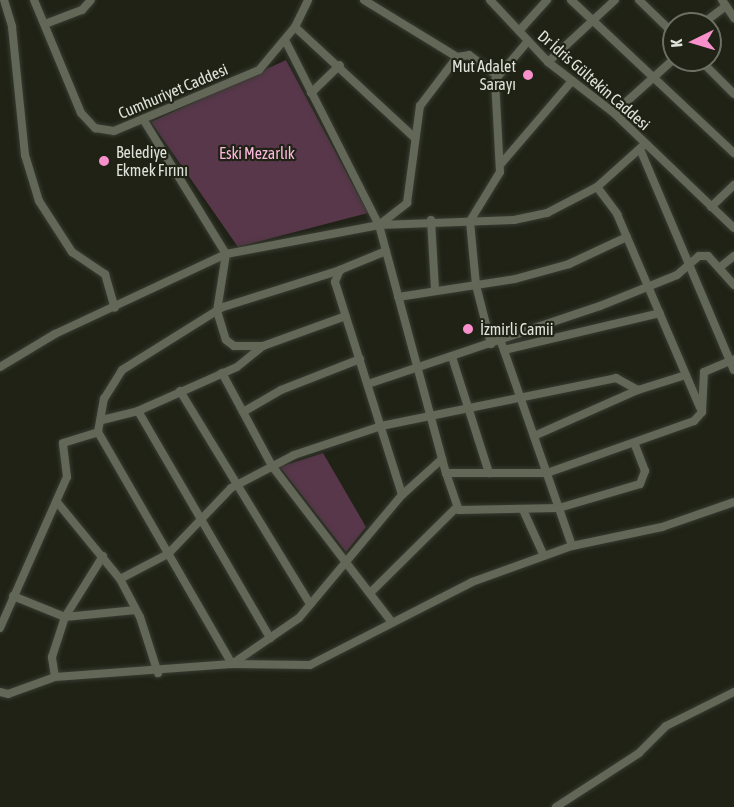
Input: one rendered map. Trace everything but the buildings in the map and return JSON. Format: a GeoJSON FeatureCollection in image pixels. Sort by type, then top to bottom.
{"type":"FeatureCollection","features":[{"type":"Feature","properties":{"kind":"street"},"geometry":{"type":"LineString","coordinates":[[4,0],[12,27],[25,155],[39,201],[72,252],[105,274],[115,308]]}},
{"type":"Feature","properties":{"kind":"street","name":"Cumhuriyet Caddesi"},"geometry":{"type":"LineString","coordinates":[[34,0],[81,113],[95,128],[114,131],[260,70],[285,40]]}},
{"type":"Feature","properties":{"kind":"street"},"geometry":{"type":"LineString","coordinates":[[45,24],[82,10],[91,0]]}},
{"type":"Feature","properties":{"kind":"street"},"geometry":{"type":"LineString","coordinates":[[308,0],[295,27],[285,40],[379,225],[457,507]]}},
{"type":"Feature","properties":{"kind":"street"},"geometry":{"type":"LineString","coordinates":[[364,0],[457,57],[469,55],[498,76]]}},
{"type":"Feature","properties":{"kind":"street"},"geometry":{"type":"LineString","coordinates":[[519,31],[547,0]]}},
{"type":"Feature","properties":{"kind":"street"},"geometry":{"type":"LineString","coordinates":[[571,0],[622,54],[654,78],[734,153]]}},
{"type":"Feature","properties":{"kind":"street"},"geometry":{"type":"LineString","coordinates":[[548,62],[615,0]]}},
{"type":"Feature","properties":{"kind":"street"},"geometry":{"type":"LineString","coordinates":[[639,0],[662,22]]}},
{"type":"Feature","properties":{"kind":"street","name":"Dr İdris Gültekin Caddesi"},"geometry":{"type":"LineString","coordinates":[[492,1],[548,62],[614,113],[643,147],[734,228]]}},
{"type":"Feature","properties":{"kind":"street"},"geometry":{"type":"LineString","coordinates":[[295,27],[340,65],[377,107],[415,138]]}},
{"type":"Feature","properties":{"kind":"street"},"geometry":{"type":"LineString","coordinates":[[500,165],[498,76],[528,41]]}},
{"type":"Feature","properties":{"kind":"street"},"geometry":{"type":"LineString","coordinates":[[379,225],[407,203],[420,106],[457,57]]}},
{"type":"Feature","properties":{"kind":"street"},"geometry":{"type":"LineString","coordinates":[[311,93],[340,65]]}},
{"type":"Feature","properties":{"kind":"street"},"geometry":{"type":"LineString","coordinates":[[614,113],[662,70]]}},
{"type":"Feature","properties":{"kind":"street"},"geometry":{"type":"LineString","coordinates":[[712,72],[734,94]]}},
{"type":"Feature","properties":{"kind":"street"},"geometry":{"type":"LineString","coordinates":[[491,344],[476,285],[470,221],[500,165],[572,81]]}},
{"type":"Feature","properties":{"kind":"street"},"geometry":{"type":"LineString","coordinates":[[143,119],[226,254],[217,311],[226,340],[234,346],[263,346]]}},
{"type":"Feature","properties":{"kind":"street"},"geometry":{"type":"LineString","coordinates":[[0,368],[55,334],[115,308],[226,254],[379,225],[431,220],[470,221],[547,213],[597,188],[643,147],[688,267],[734,370]]}},
{"type":"Feature","properties":{"kind":"street"},"geometry":{"type":"LineString","coordinates":[[711,207],[734,184]]}},
{"type":"Feature","properties":{"kind":"street"},"geometry":{"type":"LineString","coordinates":[[597,188],[627,237],[702,412]]}},
{"type":"Feature","properties":{"kind":"street"},"geometry":{"type":"LineString","coordinates":[[431,220],[435,289]]}},
{"type":"Feature","properties":{"kind":"street"},"geometry":{"type":"LineString","coordinates":[[398,297],[435,289],[476,285],[569,264],[627,237]]}},
{"type":"Feature","properties":{"kind":"street"},"geometry":{"type":"LineString","coordinates":[[232,664],[98,432],[104,399],[122,370],[217,311],[340,270],[386,251]]}},
{"type":"Feature","properties":{"kind":"street"},"geometry":{"type":"LineString","coordinates":[[719,268],[734,255]]}},
{"type":"Feature","properties":{"kind":"street"},"geometry":{"type":"LineString","coordinates":[[368,384],[491,344],[648,285],[708,256],[734,285]]}},
{"type":"Feature","properties":{"kind":"street"},"geometry":{"type":"LineString","coordinates":[[340,270],[335,282],[402,495]]}},
{"type":"Feature","properties":{"kind":"street"},"geometry":{"type":"LineString","coordinates":[[504,350],[660,313]]}},
{"type":"Feature","properties":{"kind":"street"},"geometry":{"type":"LineString","coordinates":[[102,420],[138,411],[222,373],[263,346],[346,316]]}},
{"type":"Feature","properties":{"kind":"street"},"geometry":{"type":"LineString","coordinates":[[500,339],[572,546]]}},
{"type":"Feature","properties":{"kind":"street"},"geometry":{"type":"LineString","coordinates":[[452,357],[489,473]]}},
{"type":"Feature","properties":{"kind":"street"},"geometry":{"type":"LineString","coordinates":[[243,412],[281,390],[360,359]]}},
{"type":"Feature","properties":{"kind":"street"},"geometry":{"type":"LineString","coordinates":[[446,473],[547,473],[694,421],[702,412],[704,372],[731,359]]}},
{"type":"Feature","properties":{"kind":"street"},"geometry":{"type":"LineString","coordinates":[[222,373],[272,465],[391,621]]}},
{"type":"Feature","properties":{"kind":"street"},"geometry":{"type":"LineString","coordinates":[[534,436],[638,390],[686,375]]}},
{"type":"Feature","properties":{"kind":"street"},"geometry":{"type":"LineString","coordinates":[[120,579],[168,554],[237,484],[272,465],[381,426],[521,397],[616,378],[638,390]]}},
{"type":"Feature","properties":{"kind":"street"},"geometry":{"type":"LineString","coordinates":[[180,391],[310,604]]}},
{"type":"Feature","properties":{"kind":"street"},"geometry":{"type":"LineString","coordinates":[[138,411],[204,516],[270,638]]}},
{"type":"Feature","properties":{"kind":"street"},"geometry":{"type":"LineString","coordinates":[[0,628],[67,477],[63,443],[98,432]]}},
{"type":"Feature","properties":{"kind":"street"},"geometry":{"type":"LineString","coordinates":[[370,593],[457,507],[524,512],[559,508],[640,484],[645,471],[634,443]]}},
{"type":"Feature","properties":{"kind":"street"},"geometry":{"type":"LineString","coordinates":[[232,664],[270,638],[310,604],[402,495],[442,459]]}},
{"type":"Feature","properties":{"kind":"street"},"geometry":{"type":"LineString","coordinates":[[57,502],[120,579],[136,610],[158,673]]}},
{"type":"Feature","properties":{"kind":"street"},"geometry":{"type":"LineString","coordinates":[[0,692],[8,694],[55,677],[158,673],[232,664],[310,664],[472,582],[572,546],[662,527],[734,502]]}},
{"type":"Feature","properties":{"kind":"street"},"geometry":{"type":"LineString","coordinates":[[524,512],[544,556]]}},
{"type":"Feature","properties":{"kind":"street"},"geometry":{"type":"LineString","coordinates":[[55,677],[52,657],[65,617],[103,556]]}},
{"type":"Feature","properties":{"kind":"street"},"geometry":{"type":"LineString","coordinates":[[13,596],[65,617],[136,610]]}},
{"type":"Feature","properties":{"kind":"street"},"geometry":{"type":"LineString","coordinates":[[556,807],[639,753],[666,726],[734,692]]}},
{"type":"Feature","properties":{"kind":"green space","name":"Eski Mezarlık"},"geometry":{"type":"Polygon","coordinates":[[[286,60],[368,213],[238,247],[151,122],[286,60]]]}},
{"type":"Feature","properties":{"kind":"green space"},"geometry":{"type":"Polygon","coordinates":[[[323,453],[366,527],[346,552],[280,467],[323,453]]]}},
{"type":"Feature","properties":{"kind":"place","name":"Mut Adalet Sarayı"},"geometry":{"type":"Point","coordinates":[528,75]}},
{"type":"Feature","properties":{"kind":"place","name":"Belediye Ekmek Fırını"},"geometry":{"type":"Point","coordinates":[104,161]}},
{"type":"Feature","properties":{"kind":"place","name":"İzmirli Camii"},"geometry":{"type":"Point","coordinates":[468,329]}}]}
